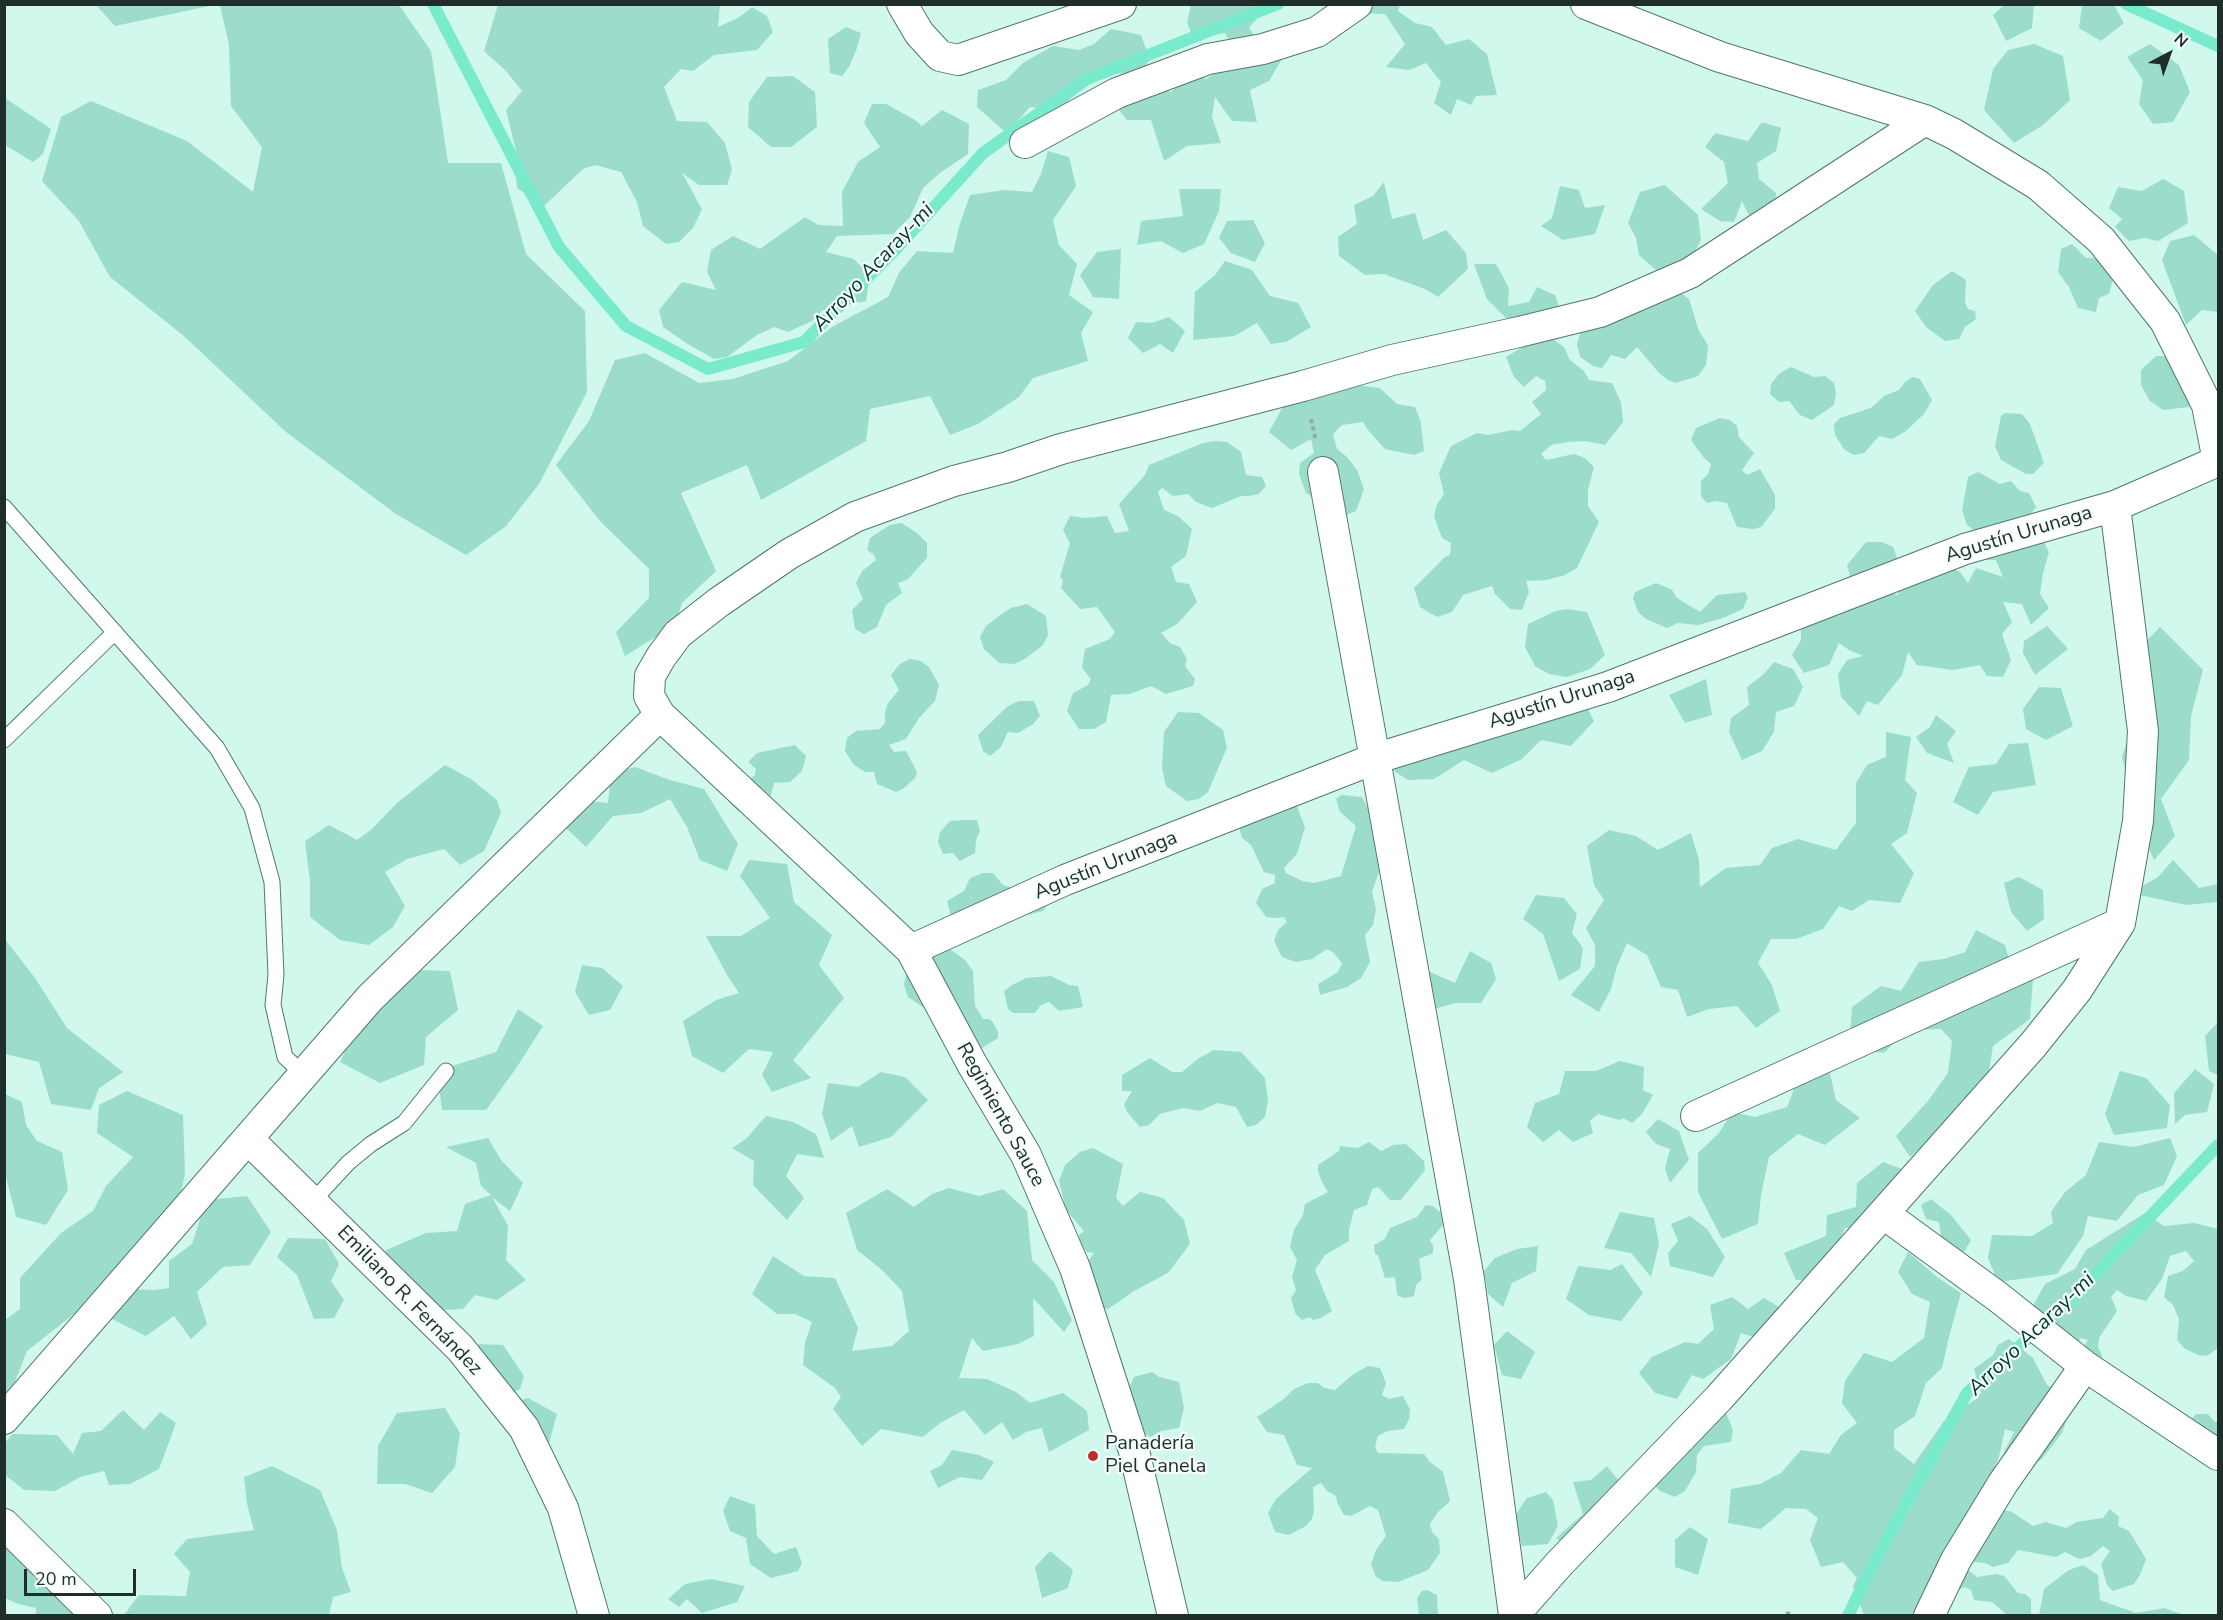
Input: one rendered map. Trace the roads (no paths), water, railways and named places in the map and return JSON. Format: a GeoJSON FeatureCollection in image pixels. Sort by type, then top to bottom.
{"type":"FeatureCollection","features":[{"type":"Feature","properties":{"kind":"street"},"geometry":{"type":"LineString","coordinates":[[902,4],[919,33],[940,56],[958,60],[1121,4]]}},
{"type":"Feature","properties":{"kind":"street"},"geometry":{"type":"LineString","coordinates":[[1025,143],[1117,93],[1208,59],[1263,49],[1317,32],[1357,4]]}},
{"type":"Feature","properties":{"kind":"street"},"geometry":{"type":"LineString","coordinates":[[1586,4],[1720,57],[1925,120],[2038,185],[2101,240],[2165,321],[2207,405],[2218,461]]}},
{"type":"Feature","properties":{"kind":"street"},"geometry":{"type":"LineString","coordinates":[[4,1419],[370,998],[660,715],[649,696],[650,676],[678,634],[718,602],[789,554],[855,517],[954,481],[1008,467],[1061,449],[1303,386],[1392,360],[1583,317],[1619,304],[1690,273],[1925,120]]}},
{"type":"Feature","properties":{"kind":"street","name":"Agustín Urunaga"},"geometry":{"type":"LineString","coordinates":[[910,950],[1065,880],[1374,759],[1608,687],[1965,549],[2115,506],[2218,461]]}},
{"type":"Feature","properties":{"kind":"street"},"geometry":{"type":"LineString","coordinates":[[1323,472],[1469,1279],[1514,1615],[1559,1564],[1719,1398],[2048,1027],[2077,990],[2120,923],[2138,821],[2143,731],[2115,506]]}},
{"type":"Feature","properties":{"kind":"street","name":"Regimiento Sauce"},"geometry":{"type":"LineString","coordinates":[[660,715],[910,950],[972,1064],[1026,1155],[1076,1269],[1134,1451],[1173,1616]]}},
{"type":"Feature","properties":{"kind":"street"},"geometry":{"type":"LineString","coordinates":[[1696,1116],[2120,923]]}},
{"type":"Feature","properties":{"kind":"street","name":"Emiliano R. Fernández"},"geometry":{"type":"LineString","coordinates":[[248,1139],[460,1348],[524,1428],[563,1508],[594,1616]]}},
{"type":"Feature","properties":{"kind":"street"},"geometry":{"type":"LineString","coordinates":[[1884,1214],[1998,1297],[2085,1366],[2218,1455]]}},
{"type":"Feature","properties":{"kind":"street"},"geometry":{"type":"LineString","coordinates":[[1929,1616],[1956,1560],[2003,1483],[2085,1366]]}},
{"type":"Feature","properties":{"kind":"street"},"geometry":{"type":"LineString","coordinates":[[4,1524],[97,1616]]}},
{"type":"Feature","properties":{"kind":"lane"},"geometry":{"type":"LineString","coordinates":[[4,507],[217,748],[252,808],[272,882],[276,975],[273,1005],[285,1057],[303,1074]]}},
{"type":"Feature","properties":{"kind":"lane"},"geometry":{"type":"LineString","coordinates":[[4,740],[115,632]]}},
{"type":"Feature","properties":{"kind":"lane"},"geometry":{"type":"LineString","coordinates":[[312,1202],[348,1163],[371,1144],[404,1123],[446,1071]]}},
{"type":"Feature","properties":{"kind":"waterway","name":"Arroyo Acaray-mi"},"geometry":{"type":"LineString","coordinates":[[433,4],[559,247],[626,326],[708,369],[804,342],[895,250],[983,153],[1087,79],[1278,4]]}},
{"type":"Feature","properties":{"kind":"waterway","name":"Arroyo Acaray-mi"},"geometry":{"type":"LineString","coordinates":[[2126,4],[2218,46]]}},
{"type":"Feature","properties":{"kind":"waterway","name":"Arroyo Acaray-mi"},"geometry":{"type":"LineString","coordinates":[[1848,1616],[1868,1574],[1967,1393],[2072,1299],[2218,1145]]}},
{"type":"Feature","properties":{"kind":"place","name":"Panadería Piel Canela"},"geometry":{"type":"Point","coordinates":[1093,1456]}}]}
